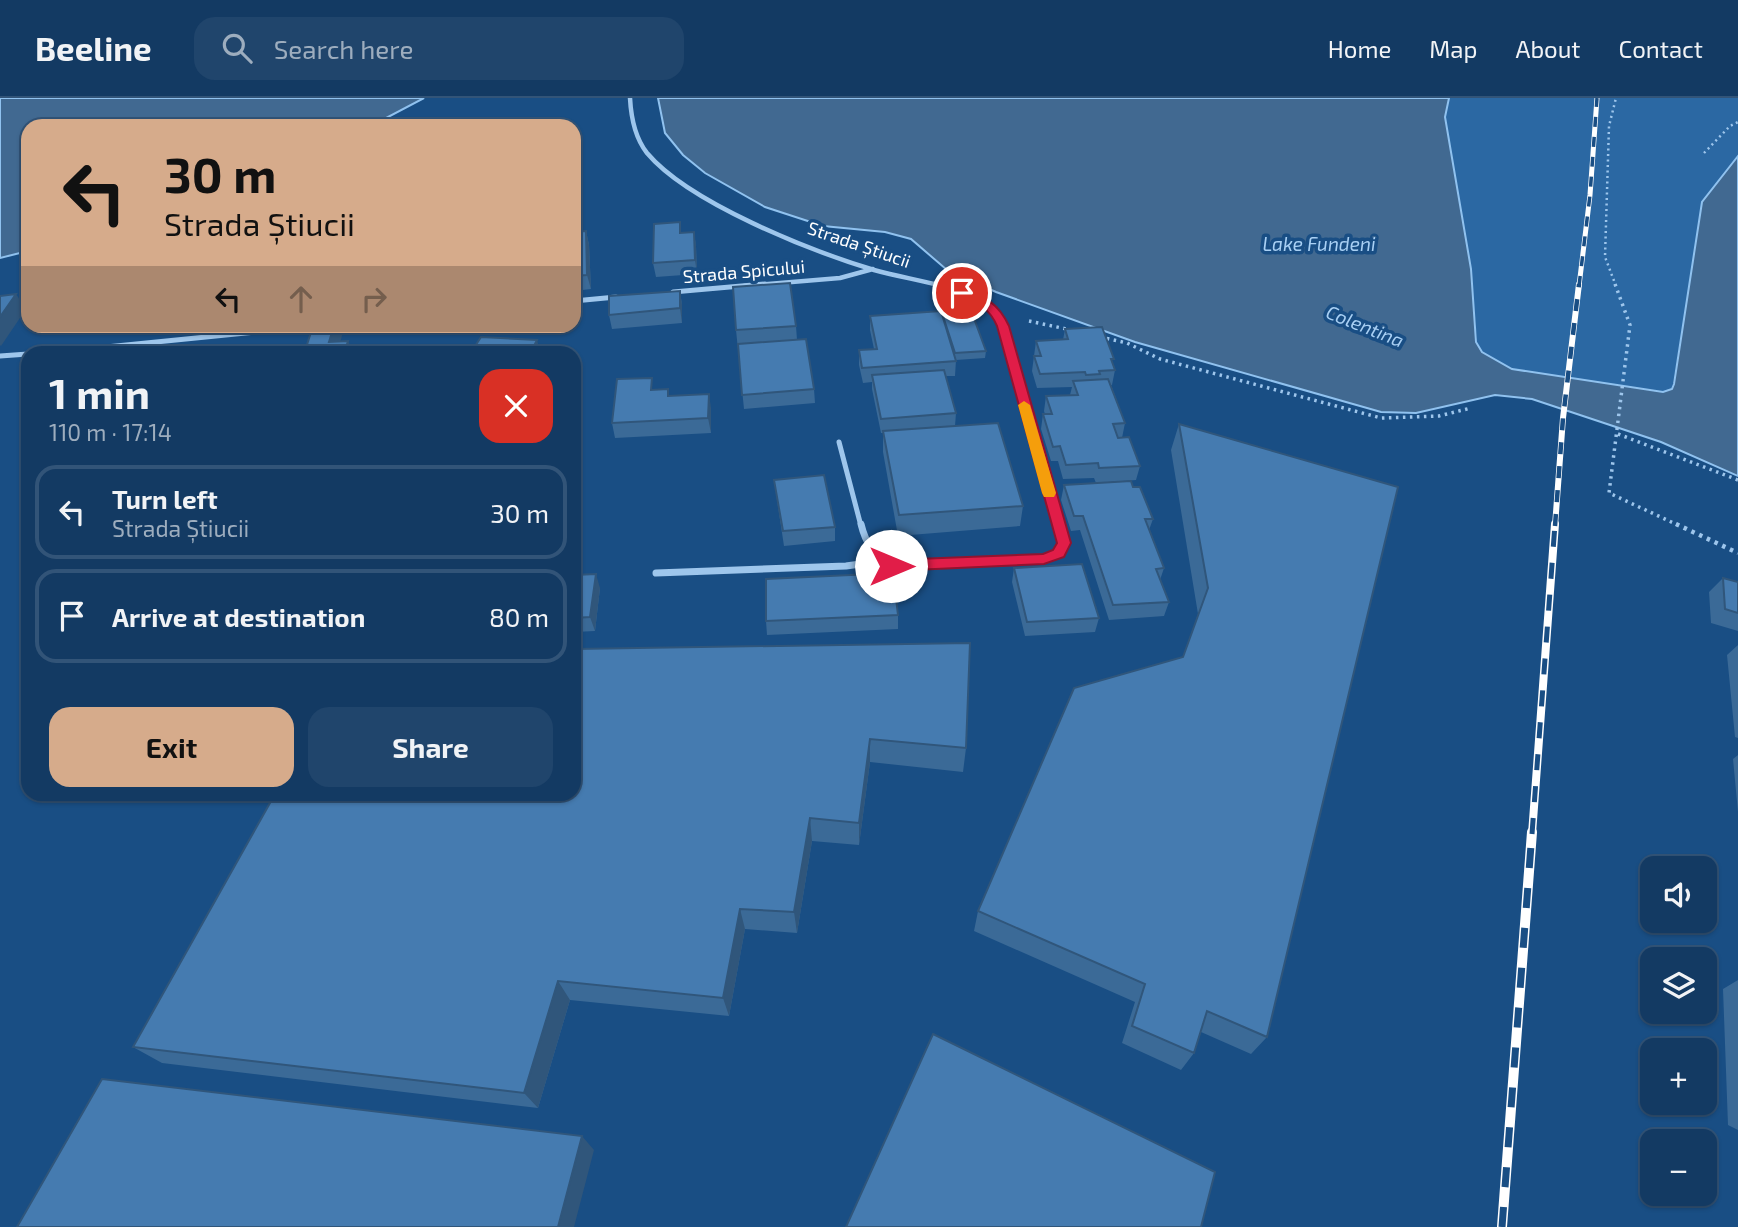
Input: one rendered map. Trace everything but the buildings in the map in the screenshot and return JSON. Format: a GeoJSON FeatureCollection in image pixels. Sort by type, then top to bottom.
{"type":"FeatureCollection","features":[{"type":"Feature","properties":{"kind":"street","name":"Strada Știucii"},"geometry":{"type":"LineString","coordinates":[[630,98],[637,135],[648,154],[664,170],[696,191],[741,215],[874,269],[962,293],[987,303],[998,315]]}},
{"type":"Feature","properties":{"kind":"street","name":"Strada Spicului"},"geometry":{"type":"LineString","coordinates":[[664,293],[840,278],[874,269]]}},
{"type":"Feature","properties":{"kind":"street"},"geometry":{"type":"LineString","coordinates":[[581,300],[624,296]]}},
{"type":"Feature","properties":{"kind":"street"},"geometry":{"type":"LineString","coordinates":[[839,442],[865,540],[882,561],[891,566],[1044,559],[1059,554],[1064,543],[998,315]]}},
{"type":"Feature","properties":{"kind":"street"},"geometry":{"type":"LineString","coordinates":[[116,346],[246,333]]}},
{"type":"Feature","properties":{"kind":"street"},"geometry":{"type":"LineString","coordinates":[[0,356],[21,354]]}},
{"type":"Feature","properties":{"kind":"street"},"geometry":{"type":"LineString","coordinates":[[656,573],[846,566],[882,561]]}},
{"type":"Feature","properties":{"kind":"path"},"geometry":{"type":"LineString","coordinates":[[1616,98],[1609,126],[1605,257],[1630,325],[1609,493],[1738,553]]}},
{"type":"Feature","properties":{"kind":"path"},"geometry":{"type":"LineString","coordinates":[[1704,153],[1738,122]]}},
{"type":"Feature","properties":{"kind":"path"},"geometry":{"type":"LineString","coordinates":[[998,315],[1081,332]]}},
{"type":"Feature","properties":{"kind":"path"},"geometry":{"type":"LineString","coordinates":[[1092,335],[1127,343],[1160,359],[1381,418],[1439,416],[1471,408]]}},
{"type":"Feature","properties":{"kind":"path"},"geometry":{"type":"LineString","coordinates":[[1618,434],[1738,480]]}},
{"type":"Feature","properties":{"kind":"shaded area"},"geometry":{"type":"Polygon","coordinates":[[[1449,98],[1738,98],[1738,156],[1702,202],[1672,389],[1663,392],[1512,369],[1482,352],[1477,342],[1471,269],[1445,117],[1449,98]]]}},
{"type":"Feature","properties":{"kind":"water"},"geometry":{"type":"Polygon","coordinates":[[[0,98],[424,98],[384,119],[21,119],[21,253],[0,258],[0,98]]]}},
{"type":"Feature","properties":{"kind":"water","name":"Lake Fundeni"},"geometry":{"type":"Polygon","coordinates":[[[658,98],[1449,98],[1445,117],[1471,269],[1476,342],[1482,352],[1512,369],[1663,392],[1672,389],[1674,384],[1702,202],[1738,156],[1738,476],[1661,442],[1532,399],[1495,395],[1416,413],[1381,412],[1135,342],[996,292],[947,270],[911,239],[885,232],[823,226],[765,207],[705,173],[683,155],[665,133],[658,98]]]}},
{"type":"Feature","properties":{"kind":"railway"},"geometry":{"type":"LineString","coordinates":[[1579,286],[1590,195],[1597,98]]}},
{"type":"Feature","properties":{"kind":"railway"},"geometry":{"type":"LineString","coordinates":[[1555,526],[1563,418],[1579,284]]}},
{"type":"Feature","properties":{"kind":"railway"},"geometry":{"type":"LineString","coordinates":[[1532,834],[1555,524]]}},
{"type":"Feature","properties":{"kind":"railway"},"geometry":{"type":"LineString","coordinates":[[1502,1227],[1532,832]]}},
{"type":"Feature","properties":{"kind":"slow traffic"},"geometry":{"type":"LineString","coordinates":[[1024,405],[1049,493]]}},
{"type":"Feature","properties":{"kind":"route"},"geometry":{"type":"LineString","coordinates":[[891,566],[1044,559],[1059,554],[1064,543],[1003,326],[997,312],[987,303],[962,293]]}},
{"type":"Feature","properties":{"kind":"water label","name":"Colentina"},"geometry":{"type":"Point","coordinates":[1365,326]}}]}
